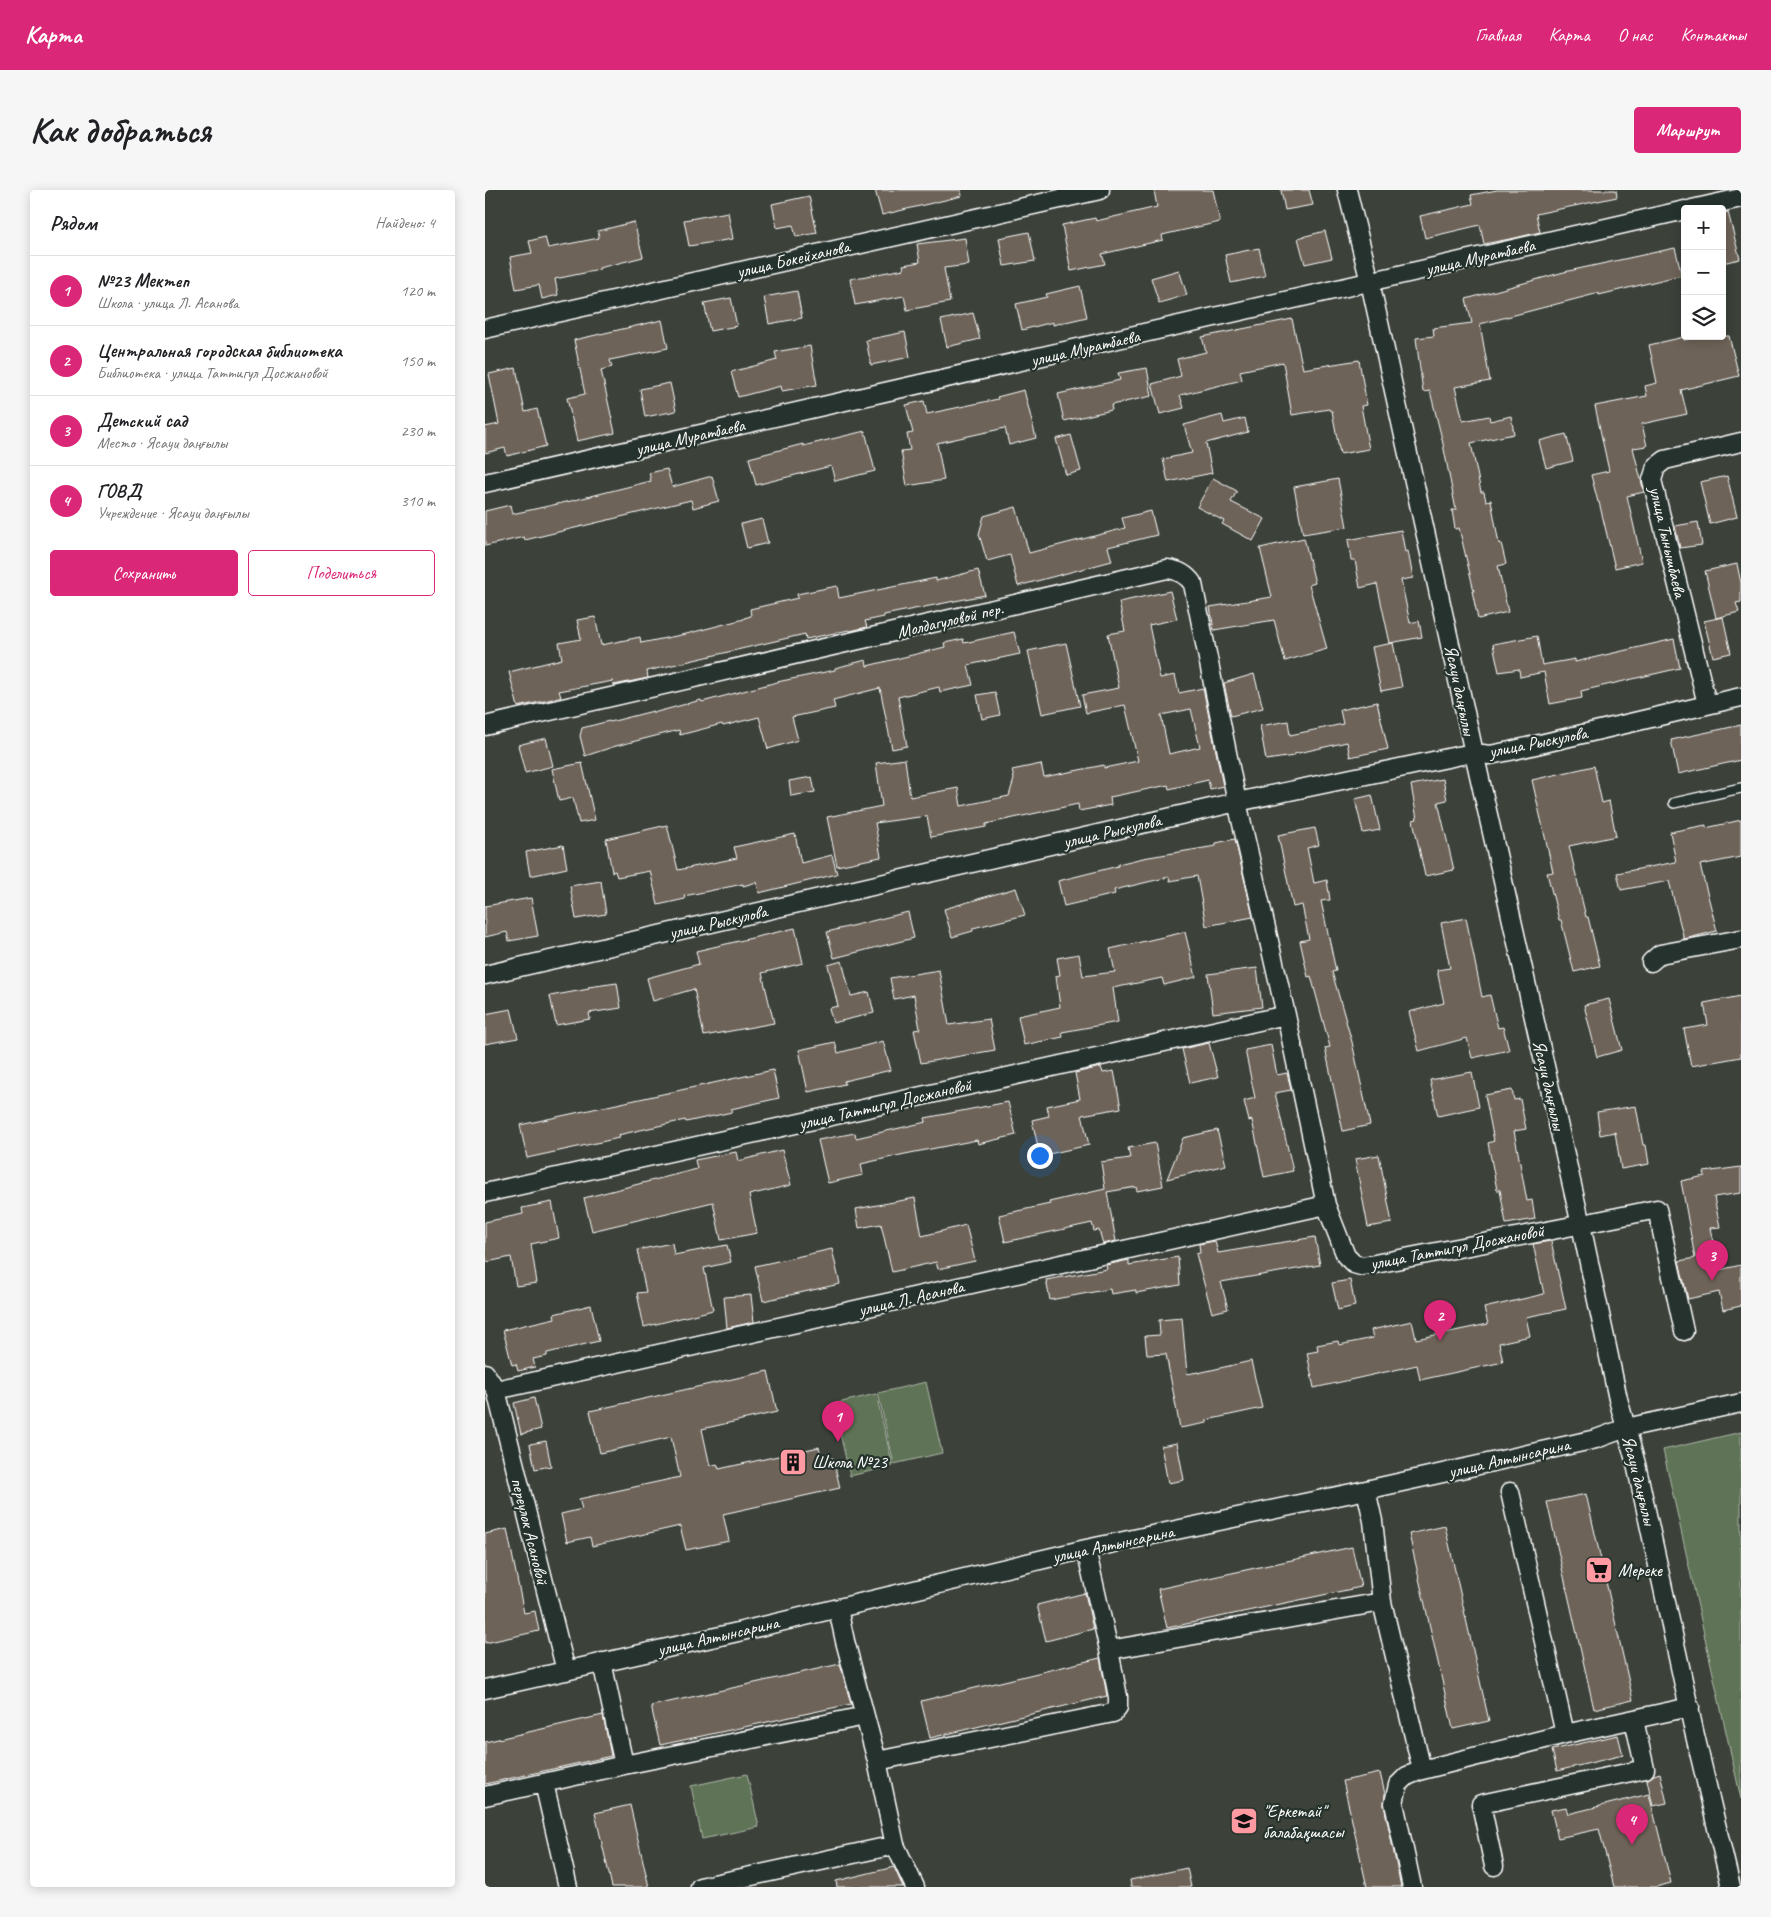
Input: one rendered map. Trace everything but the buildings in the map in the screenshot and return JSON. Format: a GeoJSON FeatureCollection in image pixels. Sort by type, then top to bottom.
{"type":"FeatureCollection","features":[{"type":"Feature","properties":{"kind":"street","name":"улица Бокейханова"},"geometry":{"type":"LineString","coordinates":[[485,329],[1100,190]]}},
{"type":"Feature","properties":{"kind":"street","name":"Ясауи даңғылы"},"geometry":{"type":"LineString","coordinates":[[1347,190],[1370,282],[1474,754],[1581,1225],[1618,1399],[1636,1464],[1731,1887]]}},
{"type":"Feature","properties":{"kind":"street"},"geometry":{"type":"LineString","coordinates":[[1710,205],[1741,198]]}},
{"type":"Feature","properties":{"kind":"street","name":"улица Муратбаева"},"geometry":{"type":"LineString","coordinates":[[485,483],[1681,211]]}},
{"type":"Feature","properties":{"kind":"street","name":"улица Тынышбаева"},"geometry":{"type":"LineString","coordinates":[[1707,704],[1652,480],[1656,467],[1665,460],[1741,442]]}},
{"type":"Feature","properties":{"kind":"street","name":"Молдагуловой пер."},"geometry":{"type":"LineString","coordinates":[[485,726],[1172,570],[1188,577],[1193,584],[1237,802]]}},
{"type":"Feature","properties":{"kind":"street","name":"улица Рыскулова"},"geometry":{"type":"LineString","coordinates":[[485,975],[1237,802],[1457,756],[1490,755],[1510,751],[1741,697]]}},
{"type":"Feature","properties":{"kind":"street","name":"улица Таттигул Досжановой"},"geometry":{"type":"LineString","coordinates":[[1237,802],[1286,1015],[1326,1205],[1346,1256],[1354,1264],[1361,1266],[1657,1209],[1684,1332]]}},
{"type":"Feature","properties":{"kind":"street"},"geometry":{"type":"LineString","coordinates":[[1651,962],[1660,954],[1741,939]]}},
{"type":"Feature","properties":{"kind":"street","name":"улица Таттигул Досжановой"},"geometry":{"type":"LineString","coordinates":[[485,1193],[1286,1015]]}},
{"type":"Feature","properties":{"kind":"street","name":"улица Л. Асанова"},"geometry":{"type":"LineString","coordinates":[[496,1390],[1326,1205]]}},
{"type":"Feature","properties":{"kind":"street","name":"переулок Асановой"},"geometry":{"type":"LineString","coordinates":[[485,1373],[496,1390],[566,1671]]}},
{"type":"Feature","properties":{"kind":"street","name":"улица Алтынсарина"},"geometry":{"type":"LineString","coordinates":[[485,1689],[1086,1549],[1596,1439],[1626,1428],[1741,1403]]}},
{"type":"Feature","properties":{"kind":"street"},"geometry":{"type":"LineString","coordinates":[[1366,1490],[1373,1521],[1382,1602],[1422,1770]]}},
{"type":"Feature","properties":{"kind":"street"},"geometry":{"type":"LineString","coordinates":[[1510,1492],[1565,1734]]}},
{"type":"Feature","properties":{"kind":"street"},"geometry":{"type":"LineString","coordinates":[[877,1761],[1113,1714],[1118,1707],[1118,1697],[1086,1549]]}},
{"type":"Feature","properties":{"kind":"street"},"geometry":{"type":"LineString","coordinates":[[1109,1650],[1382,1602]]}},
{"type":"Feature","properties":{"kind":"street"},"geometry":{"type":"LineString","coordinates":[[838,1608],[877,1761],[895,1845],[915,1887]]}},
{"type":"Feature","properties":{"kind":"street"},"geometry":{"type":"LineString","coordinates":[[602,1662],[624,1765]]}},
{"type":"Feature","properties":{"kind":"street"},"geometry":{"type":"LineString","coordinates":[[1412,1887],[1394,1803],[1398,1785],[1407,1776],[1422,1770],[1565,1734],[1690,1707]]}},
{"type":"Feature","properties":{"kind":"street"},"geometry":{"type":"LineString","coordinates":[[485,1796],[624,1765],[865,1716]]}},
{"type":"Feature","properties":{"kind":"street"},"geometry":{"type":"LineString","coordinates":[[1494,1866],[1481,1804],[1645,1770],[1634,1720]]}},
{"type":"Feature","properties":{"kind":"street"},"geometry":{"type":"LineString","coordinates":[[544,1783],[568,1887]]}},
{"type":"Feature","properties":{"kind":"street"},"geometry":{"type":"LineString","coordinates":[[699,1887],[895,1845]]}},
{"type":"Feature","properties":{"kind":"lane"},"geometry":{"type":"LineString","coordinates":[[1674,803],[1741,788]]}},
{"type":"Feature","properties":{"kind":"green space"},"geometry":{"type":"Polygon","coordinates":[[[926,1382],[942,1453],[894,1464],[878,1393],[926,1382]]]}},
{"type":"Feature","properties":{"kind":"green space"},"geometry":{"type":"Polygon","coordinates":[[[876,1394],[893,1466],[850,1476],[833,1404],[876,1394]]]}},
{"type":"Feature","properties":{"kind":"green space"},"geometry":{"type":"Polygon","coordinates":[[[1741,1432],[1741,1799],[1663,1450],[1741,1432]]]}},
{"type":"Feature","properties":{"kind":"green space"},"geometry":{"type":"Polygon","coordinates":[[[747,1774],[759,1827],[702,1839],[691,1786],[747,1774]]]}},
{"type":"Feature","properties":{"kind":"place","name":"Детский сад"},"geometry":{"type":"Point","coordinates":[1712,1281]}},
{"type":"Feature","properties":{"kind":"place","name":"Центральная городская библиотека"},"geometry":{"type":"Point","coordinates":[1440,1341]}},
{"type":"Feature","properties":{"kind":"place","name":"№23 Мектеп"},"geometry":{"type":"Point","coordinates":[838,1442]}},
{"type":"Feature","properties":{"kind":"place","name":"Школа №23"},"geometry":{"type":"Point","coordinates":[793,1462]}},
{"type":"Feature","properties":{"kind":"place","name":"Мереке"},"geometry":{"type":"Point","coordinates":[1599,1570]}},
{"type":"Feature","properties":{"kind":"place","name":"\"Еркетай\" балабақшасы"},"geometry":{"type":"Point","coordinates":[1244,1821]}},
{"type":"Feature","properties":{"kind":"place","name":"ГОВД"},"geometry":{"type":"Point","coordinates":[1632,1845]}}]}
